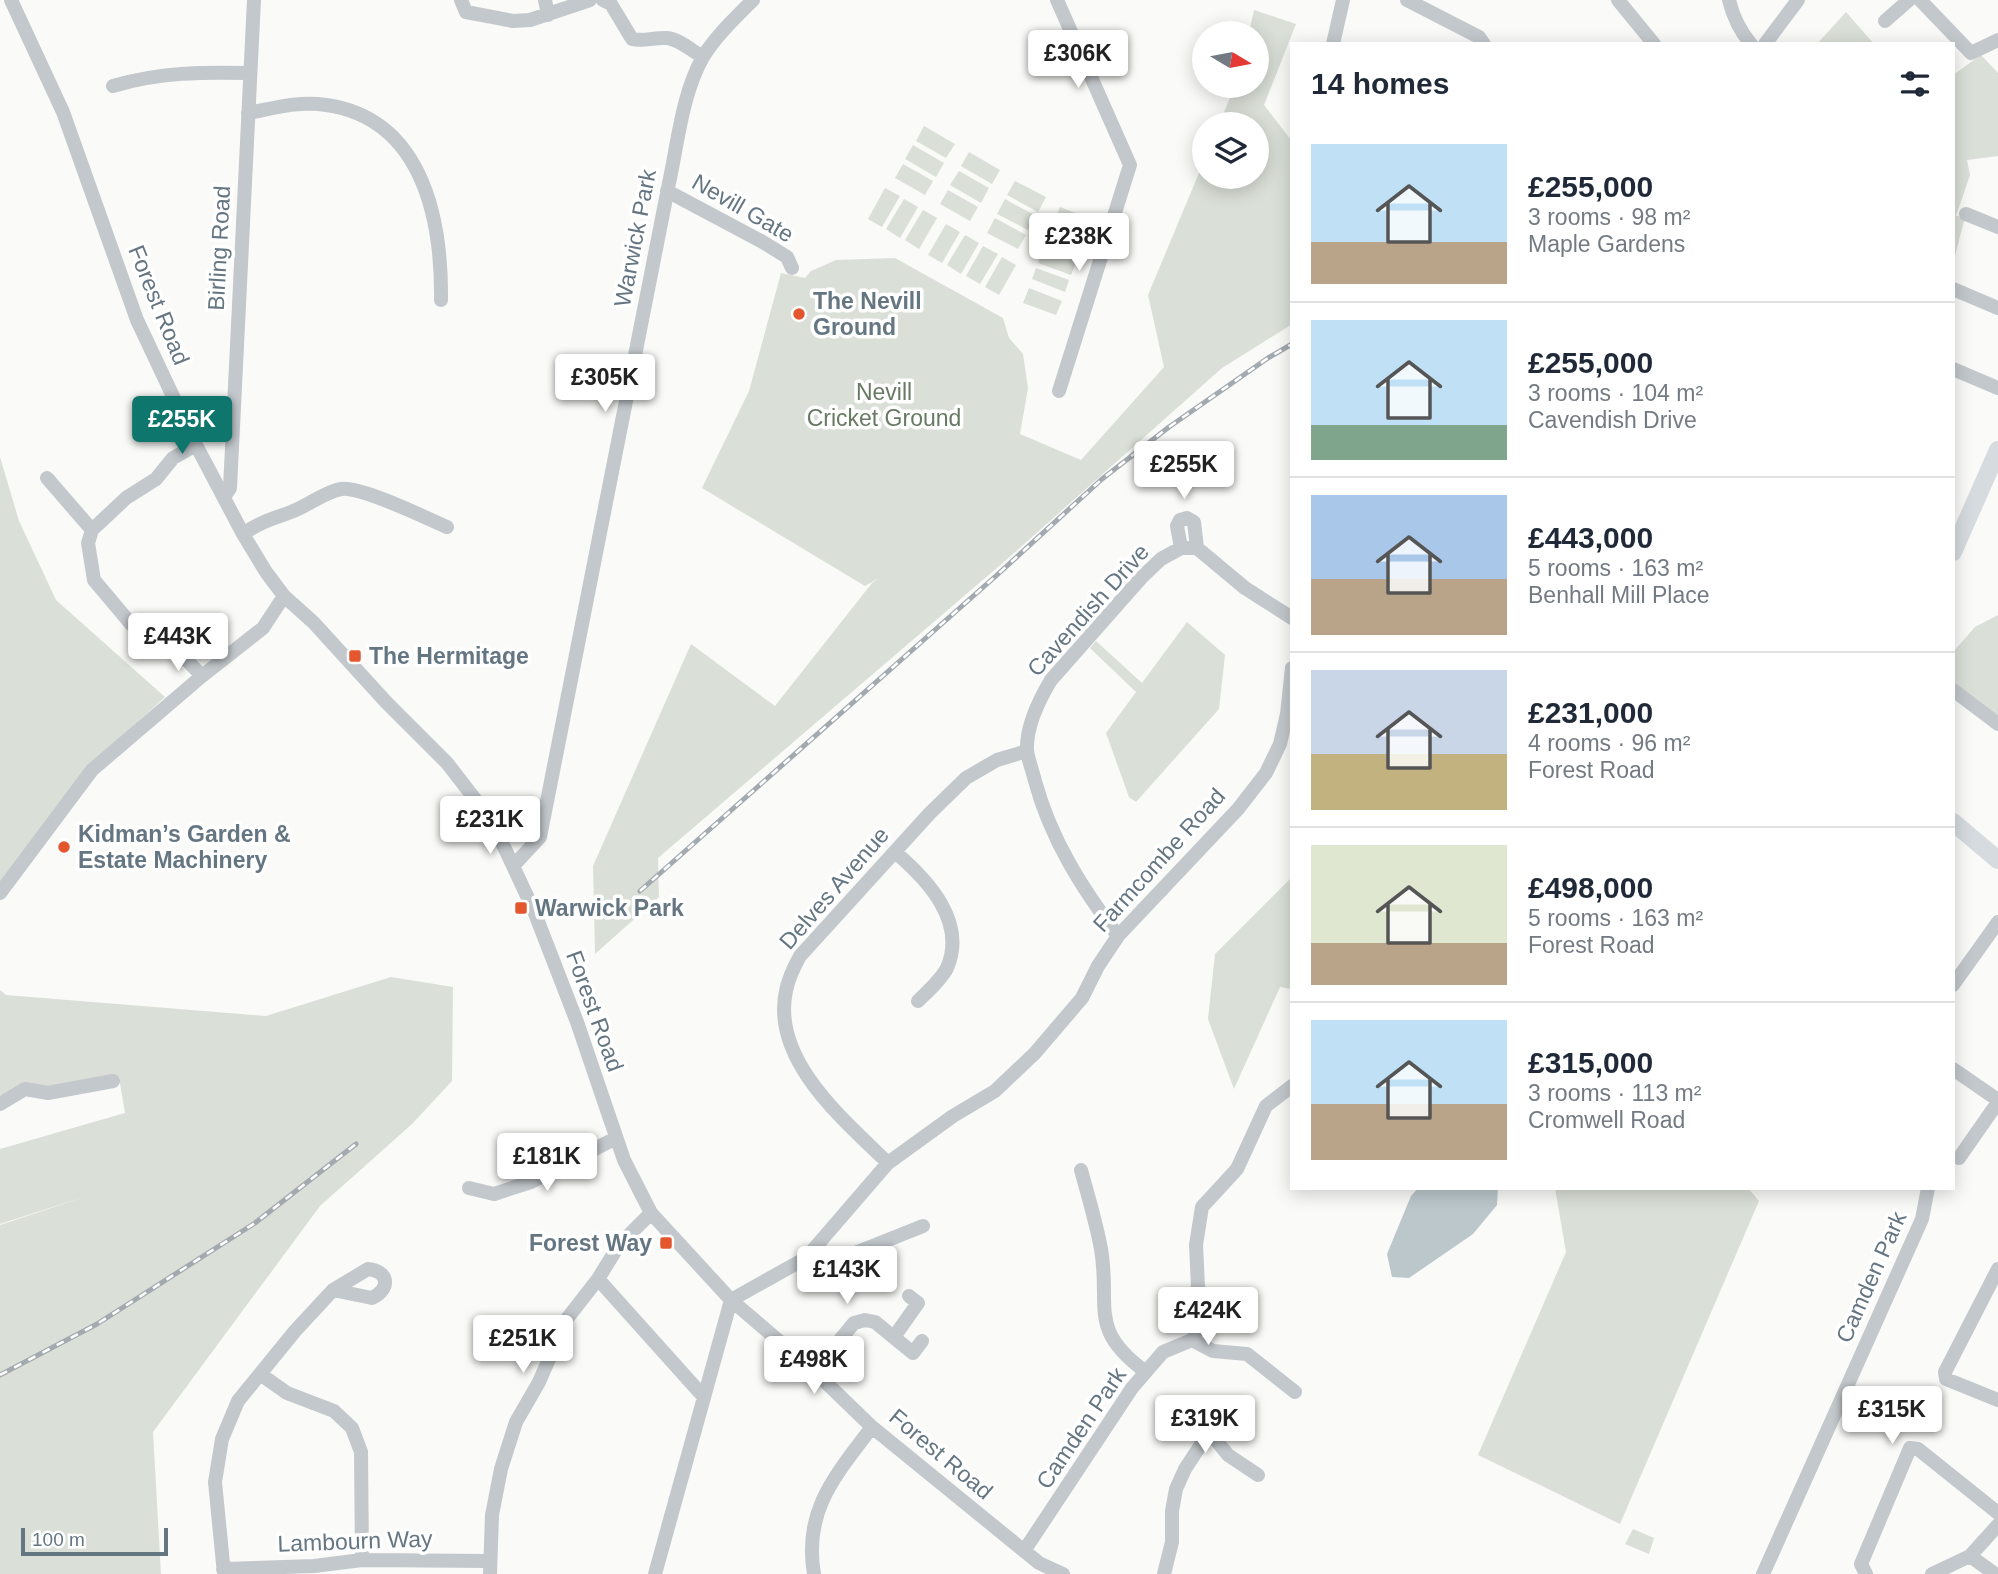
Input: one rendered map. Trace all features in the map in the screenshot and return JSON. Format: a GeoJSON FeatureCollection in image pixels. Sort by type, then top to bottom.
{"type":"FeatureCollection","features":[{"type":"Feature","properties":{"kind":"main road"},"geometry":{"type":"LineString","coordinates":[[1955,547],[1998,450]]}},
{"type":"Feature","properties":{"kind":"main road"},"geometry":{"type":"LineString","coordinates":[[1955,824],[1998,860]]}},
{"type":"Feature","properties":{"kind":"street","name":"Forest Road"},"geometry":{"type":"LineString","coordinates":[[11,0],[63,112],[137,320],[196,445],[243,534],[284,596],[314,623],[386,702],[447,763],[492,821],[514,866],[566,992],[632,1180],[651,1213],[731,1300],[814,1371],[872,1427],[1024,1552],[1036,1569],[1063,1574]]}},
{"type":"Feature","properties":{"kind":"street","name":"Birling Road"},"geometry":{"type":"LineString","coordinates":[[224,497],[230,488],[254,0]]}},
{"type":"Feature","properties":{"kind":"street"},"geometry":{"type":"LineString","coordinates":[[462,10],[513,21],[530,20],[547,7],[590,0]]}},
{"type":"Feature","properties":{"kind":"street"},"geometry":{"type":"LineString","coordinates":[[603,0],[611,4],[632,39],[675,40],[703,57]]}},
{"type":"Feature","properties":{"kind":"street","name":"Warwick Park"},"geometry":{"type":"LineString","coordinates":[[514,866],[540,837],[667,191],[693,78],[703,57],[723,30],[753,0]]}},
{"type":"Feature","properties":{"kind":"street"},"geometry":{"type":"LineString","coordinates":[[1057,0],[1130,165],[1059,391]]}},
{"type":"Feature","properties":{"kind":"street"},"geometry":{"type":"LineString","coordinates":[[1333,42],[1343,0]]}},
{"type":"Feature","properties":{"kind":"street"},"geometry":{"type":"LineString","coordinates":[[1407,0],[1479,37],[1483,42]]}},
{"type":"Feature","properties":{"kind":"street"},"geometry":{"type":"LineString","coordinates":[[1618,0],[1647,41]]}},
{"type":"Feature","properties":{"kind":"street"},"geometry":{"type":"LineString","coordinates":[[1729,0],[1731,12],[1749,42]]}},
{"type":"Feature","properties":{"kind":"street"},"geometry":{"type":"LineString","coordinates":[[1766,42],[1797,0]]}},
{"type":"Feature","properties":{"kind":"street"},"geometry":{"type":"LineString","coordinates":[[1885,21],[1909,0]]}},
{"type":"Feature","properties":{"kind":"street"},"geometry":{"type":"LineString","coordinates":[[1920,0],[1953,41]]}},
{"type":"Feature","properties":{"kind":"street"},"geometry":{"type":"LineString","coordinates":[[1955,42],[1971,53],[1998,40]]}},
{"type":"Feature","properties":{"kind":"street"},"geometry":{"type":"LineString","coordinates":[[113,86],[144,77],[192,72],[250,73]]}},
{"type":"Feature","properties":{"kind":"street"},"geometry":{"type":"LineString","coordinates":[[248,113],[277,107],[316,104],[365,116],[390,133],[413,161],[425,191],[439,250],[441,300]]}},
{"type":"Feature","properties":{"kind":"street","name":"Nevill Gate"},"geometry":{"type":"LineString","coordinates":[[667,191],[787,257],[792,268]]}},
{"type":"Feature","properties":{"kind":"street"},"geometry":{"type":"LineString","coordinates":[[1966,214],[1998,228]]}},
{"type":"Feature","properties":{"kind":"street"},"geometry":{"type":"LineString","coordinates":[[1955,290],[1998,308]]}},
{"type":"Feature","properties":{"kind":"street"},"geometry":{"type":"LineString","coordinates":[[1955,370],[1998,388]]}},
{"type":"Feature","properties":{"kind":"street"},"geometry":{"type":"LineString","coordinates":[[131,624],[94,580],[88,543],[93,530],[126,498],[156,479],[173,458],[196,445]]}},
{"type":"Feature","properties":{"kind":"street"},"geometry":{"type":"LineString","coordinates":[[47,478],[93,530]]}},
{"type":"Feature","properties":{"kind":"street"},"geometry":{"type":"LineString","coordinates":[[243,534],[259,522],[293,512],[338,489],[349,489],[389,502],[447,527]]}},
{"type":"Feature","properties":{"kind":"street","name":"Cavendish Drive"},"geometry":{"type":"LineString","coordinates":[[1118,936],[1092,902],[1065,858],[1043,808],[1027,751],[1034,715],[1051,680],[1161,559],[1181,548],[1197,548],[1194,522],[1187,518],[1180,520],[1177,526],[1181,548]]}},
{"type":"Feature","properties":{"kind":"street"},"geometry":{"type":"LineString","coordinates":[[1197,548],[1245,588],[1290,617]]}},
{"type":"Feature","properties":{"kind":"street"},"geometry":{"type":"LineString","coordinates":[[0,893],[92,770],[263,628],[284,596]]}},
{"type":"Feature","properties":{"kind":"street"},"geometry":{"type":"LineString","coordinates":[[157,640],[175,648],[202,676]]}},
{"type":"Feature","properties":{"kind":"street","name":"Farmcombe Road"},"geometry":{"type":"LineString","coordinates":[[731,1300],[806,1258],[888,1163],[953,1116],[995,1091],[1035,1053],[1082,998],[1098,966],[1118,936],[1238,809],[1266,773],[1280,744],[1290,685]]}},
{"type":"Feature","properties":{"kind":"street"},"geometry":{"type":"LineString","coordinates":[[1955,692],[1998,724]]}},
{"type":"Feature","properties":{"kind":"street","name":"Delves Avenue"},"geometry":{"type":"LineString","coordinates":[[888,1163],[804,1073],[789,1041],[784,1021],[785,993],[800,956],[930,813],[966,778],[997,760],[1027,751]]}},
{"type":"Feature","properties":{"kind":"street"},"geometry":{"type":"LineString","coordinates":[[895,852],[921,874],[950,919],[954,944],[946,970],[918,1001]]}},
{"type":"Feature","properties":{"kind":"street"},"geometry":{"type":"LineString","coordinates":[[1955,982],[1998,922]]}},
{"type":"Feature","properties":{"kind":"street"},"geometry":{"type":"LineString","coordinates":[[1955,1070],[1998,1101],[1959,1158]]}},
{"type":"Feature","properties":{"kind":"street"},"geometry":{"type":"LineString","coordinates":[[0,1104],[25,1089],[49,1099],[113,1082]]}},
{"type":"Feature","properties":{"kind":"street"},"geometry":{"type":"LineString","coordinates":[[1285,1390],[1247,1354],[1213,1351],[1192,1340],[1198,1321],[1196,1245],[1202,1207],[1237,1169],[1266,1106],[1290,1088]]}},
{"type":"Feature","properties":{"kind":"street"},"geometry":{"type":"LineString","coordinates":[[469,1188],[494,1195],[531,1182],[616,1138]]}},
{"type":"Feature","properties":{"kind":"street"},"geometry":{"type":"LineString","coordinates":[[1082,1170],[1101,1248],[1104,1319],[1118,1346],[1146,1373]]}},
{"type":"Feature","properties":{"kind":"street","name":"Camden Park"},"geometry":{"type":"LineString","coordinates":[[1763,1574],[1923,1219],[1928,1190]]}},
{"type":"Feature","properties":{"kind":"street"},"geometry":{"type":"LineString","coordinates":[[490,1567],[492,1515],[501,1469],[516,1423],[539,1382],[566,1320],[598,1279],[619,1245],[651,1213]]}},
{"type":"Feature","properties":{"kind":"street"},"geometry":{"type":"LineString","coordinates":[[806,1258],[819,1271],[824,1272],[845,1257],[923,1226]]}},
{"type":"Feature","properties":{"kind":"street"},"geometry":{"type":"LineString","coordinates":[[1998,1269],[1945,1372],[1946,1379],[1998,1400]]}},
{"type":"Feature","properties":{"kind":"street"},"geometry":{"type":"LineString","coordinates":[[598,1279],[703,1396]]}},
{"type":"Feature","properties":{"kind":"street"},"geometry":{"type":"LineString","coordinates":[[223,1571],[215,1482],[222,1439],[239,1401],[295,1331],[333,1290]]}},
{"type":"Feature","properties":{"kind":"street"},"geometry":{"type":"LineString","coordinates":[[894,1337],[918,1303],[909,1296]]}},
{"type":"Feature","properties":{"kind":"street"},"geometry":{"type":"LineString","coordinates":[[655,1574],[731,1300]]}},
{"type":"Feature","properties":{"kind":"street"},"geometry":{"type":"LineString","coordinates":[[814,1371],[854,1323],[864,1320],[875,1322],[913,1353],[922,1341]]}},
{"type":"Feature","properties":{"kind":"street","name":"Camden Park"},"geometry":{"type":"LineString","coordinates":[[1024,1552],[1113,1413],[1163,1353],[1192,1340]]}},
{"type":"Feature","properties":{"kind":"street"},"geometry":{"type":"LineString","coordinates":[[260,1374],[287,1393],[334,1410],[352,1428],[361,1452],[362,1560]]}},
{"type":"Feature","properties":{"kind":"street"},"geometry":{"type":"LineString","coordinates":[[1171,1408],[1208,1434],[1228,1455],[1258,1475]]}},
{"type":"Feature","properties":{"kind":"street"},"geometry":{"type":"LineString","coordinates":[[814,1574],[810,1542],[822,1496],[872,1427]]}},
{"type":"Feature","properties":{"kind":"street"},"geometry":{"type":"LineString","coordinates":[[1164,1574],[1172,1542],[1175,1489],[1208,1434]]}},
{"type":"Feature","properties":{"kind":"street"},"geometry":{"type":"LineString","coordinates":[[1866,1574],[1861,1564],[1910,1448],[1919,1448],[1998,1513]]}},
{"type":"Feature","properties":{"kind":"street"},"geometry":{"type":"LineString","coordinates":[[1932,1574],[1970,1556],[1998,1525]]}},
{"type":"Feature","properties":{"kind":"street"},"geometry":{"type":"LineString","coordinates":[[1970,1556],[1995,1574]]}},
{"type":"Feature","properties":{"kind":"street","name":"Lambourn Way"},"geometry":{"type":"LineString","coordinates":[[223,1571],[314,1566],[362,1560],[490,1567]]}},
{"type":"Feature","properties":{"kind":"green space"},"geometry":{"type":"Polygon","coordinates":[[[1254,10],[1296,24],[1269,92],[1269,21],[1252,21],[1254,10]]]}},
{"type":"Feature","properties":{"kind":"green space"},"geometry":{"type":"Polygon","coordinates":[[[1846,12],[1872,42],[1819,42],[1846,12]]]}},
{"type":"Feature","properties":{"kind":"green space"},"geometry":{"type":"Polygon","coordinates":[[[1981,55],[1998,73],[1998,156],[1967,160],[1970,175],[1956,216],[1965,217],[1955,256],[1955,74],[1981,55]]]}},
{"type":"Feature","properties":{"kind":"green space","name":"Nevill Cricket Ground"},"geometry":{"type":"Polygon","coordinates":[[[1230,98],[1267,98],[1264,105],[1290,139],[1290,326],[1222,368],[1005,561],[658,858],[659,897],[595,954],[593,866],[691,644],[775,706],[872,583],[879,578],[865,586],[702,488],[749,391],[781,273],[805,278],[811,271],[836,260],[895,258],[1003,318],[1009,338],[1023,354],[1028,388],[1020,434],[1081,460],[1164,367],[1148,295],[1192,189],[1269,189],[1269,112],[1224,112],[1230,98]]]}},
{"type":"Feature","properties":{"kind":"green space"},"geometry":{"type":"Polygon","coordinates":[[[924,126],[955,144],[946,158],[916,141],[924,126]]]}},
{"type":"Feature","properties":{"kind":"green space"},"geometry":{"type":"Polygon","coordinates":[[[913,145],[944,163],[936,177],[905,159],[913,145]]]}},
{"type":"Feature","properties":{"kind":"green space"},"geometry":{"type":"Polygon","coordinates":[[[969,152],[1000,170],[992,184],[961,166],[969,152]]]}},
{"type":"Feature","properties":{"kind":"green space"},"geometry":{"type":"Polygon","coordinates":[[[903,164],[933,181],[925,195],[895,178],[903,164]]]}},
{"type":"Feature","properties":{"kind":"green space"},"geometry":{"type":"Polygon","coordinates":[[[959,171],[989,188],[981,203],[950,185],[959,171]]]}},
{"type":"Feature","properties":{"kind":"green space"},"geometry":{"type":"Polygon","coordinates":[[[1015,181],[1046,197],[1038,212],[1007,195],[1015,181]]]}},
{"type":"Feature","properties":{"kind":"green space"},"geometry":{"type":"Polygon","coordinates":[[[885,188],[900,196],[882,227],[868,219],[885,188]]]}},
{"type":"Feature","properties":{"kind":"green space"},"geometry":{"type":"Polygon","coordinates":[[[948,190],[978,207],[970,221],[940,204],[948,190]]]}},
{"type":"Feature","properties":{"kind":"green space"},"geometry":{"type":"Polygon","coordinates":[[[904,199],[918,207],[900,238],[886,229],[904,199]]]}},
{"type":"Feature","properties":{"kind":"green space"},"geometry":{"type":"Polygon","coordinates":[[[1005,199],[1036,216],[1028,230],[997,214],[1005,199]]]}},
{"type":"Feature","properties":{"kind":"green space"},"geometry":{"type":"Polygon","coordinates":[[[1060,207],[1093,220],[1087,235],[1054,222],[1060,207]]]}},
{"type":"Feature","properties":{"kind":"green space"},"geometry":{"type":"Polygon","coordinates":[[[923,210],[937,218],[919,249],[905,240],[923,210]]]}},
{"type":"Feature","properties":{"kind":"green space"},"geometry":{"type":"Polygon","coordinates":[[[995,218],[1026,235],[1018,249],[987,233],[995,218]]]}},
{"type":"Feature","properties":{"kind":"green space"},"geometry":{"type":"Polygon","coordinates":[[[946,224],[960,232],[942,263],[928,255],[946,224]]]}},
{"type":"Feature","properties":{"kind":"green space"},"geometry":{"type":"Polygon","coordinates":[[[1052,227],[1085,240],[1079,255],[1046,243],[1052,227]]]}},
{"type":"Feature","properties":{"kind":"green space"},"geometry":{"type":"Polygon","coordinates":[[[965,235],[979,243],[961,274],[947,265],[965,235]]]}},
{"type":"Feature","properties":{"kind":"green space"},"geometry":{"type":"Polygon","coordinates":[[[983,246],[998,254],[980,284],[966,276],[983,246]]]}},
{"type":"Feature","properties":{"kind":"green space"},"geometry":{"type":"Polygon","coordinates":[[[1044,248],[1077,260],[1071,275],[1038,263],[1044,248]]]}},
{"type":"Feature","properties":{"kind":"green space"},"geometry":{"type":"Polygon","coordinates":[[[1002,257],[1016,265],[999,295],[985,287],[1002,257]]]}},
{"type":"Feature","properties":{"kind":"green space"},"geometry":{"type":"Polygon","coordinates":[[[1036,268],[1069,280],[1065,292],[1032,279],[1036,268]]]}},
{"type":"Feature","properties":{"kind":"green space"},"geometry":{"type":"Polygon","coordinates":[[[1029,288],[1062,301],[1056,315],[1023,303],[1029,288]]]}},
{"type":"Feature","properties":{"kind":"green space"},"geometry":{"type":"Polygon","coordinates":[[[0,457],[19,521],[56,600],[165,697],[95,761],[0,885],[0,457]]]}},
{"type":"Feature","properties":{"kind":"green space"},"geometry":{"type":"Polygon","coordinates":[[[1998,615],[1998,719],[1955,687],[1955,650],[1975,627],[1998,615]]]}},
{"type":"Feature","properties":{"kind":"green space"},"geometry":{"type":"Polygon","coordinates":[[[1187,622],[1225,655],[1219,709],[1136,802],[1129,797],[1106,733],[1136,692],[1090,648],[1096,641],[1142,683],[1187,622]]]}},
{"type":"Feature","properties":{"kind":"green space"},"geometry":{"type":"Polygon","coordinates":[[[1290,879],[1290,989],[1280,987],[1234,1089],[1208,1019],[1215,954],[1290,879]]]}},
{"type":"Feature","properties":{"kind":"green space"},"geometry":{"type":"Polygon","coordinates":[[[391,977],[453,987],[452,1081],[412,1124],[320,1206],[153,1432],[161,1574],[0,1574],[0,1225],[93,1194],[0,1224],[0,1149],[125,1113],[119,1077],[0,1095],[0,990],[6,995],[266,1016],[391,977]]]}},
{"type":"Feature","properties":{"kind":"green space"},"geometry":{"type":"Polygon","coordinates":[[[1555,1190],[1750,1190],[1759,1201],[1620,1524],[1478,1455],[1566,1252],[1555,1190]]]}},
{"type":"Feature","properties":{"kind":"green space"},"geometry":{"type":"Polygon","coordinates":[[[1633,1529],[1654,1538],[1649,1554],[1625,1544],[1633,1529]]]}},
{"type":"Feature","properties":{"kind":"shaded area"},"geometry":{"type":"Polygon","coordinates":[[[1416,1190],[1498,1190],[1497,1205],[1473,1234],[1409,1278],[1392,1277],[1387,1254],[1411,1196],[1416,1190]]]}},
{"type":"Feature","properties":{"kind":"railway"},"geometry":{"type":"LineString","coordinates":[[640,891],[1102,479],[1169,427],[1290,345]]}},
{"type":"Feature","properties":{"kind":"railway"},"geometry":{"type":"LineString","coordinates":[[0,1375],[97,1324],[255,1223],[356,1144]]}},
{"type":"Feature","properties":{"kind":"place","name":"The Nevill Ground"},"geometry":{"type":"Point","coordinates":[799,314]}},
{"type":"Feature","properties":{"kind":"place","name":"The Hermitage"},"geometry":{"type":"Point","coordinates":[355,656]}},
{"type":"Feature","properties":{"kind":"place","name":"Kidman’s Garden & Estate Machinery"},"geometry":{"type":"Point","coordinates":[64,847]}},
{"type":"Feature","properties":{"kind":"place","name":"Warwick Park"},"geometry":{"type":"Point","coordinates":[521,908]}},
{"type":"Feature","properties":{"kind":"place","name":"Forest Way"},"geometry":{"type":"Point","coordinates":[666,1243]}}]}
